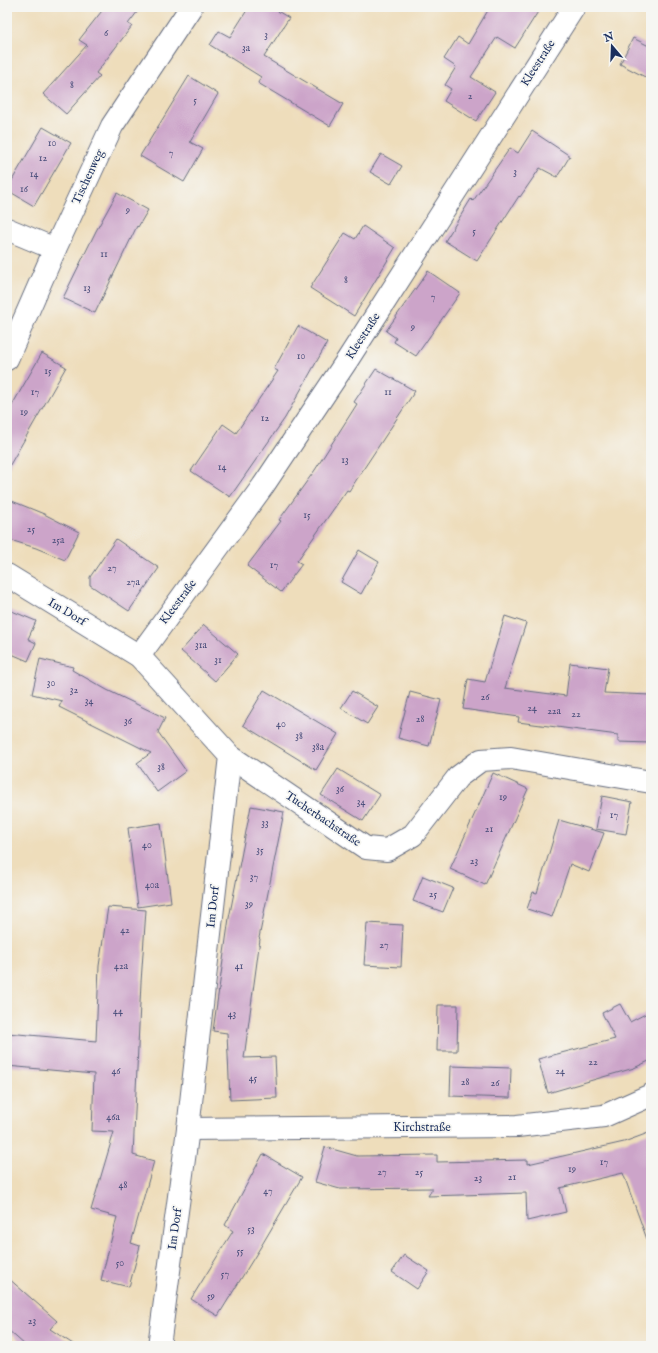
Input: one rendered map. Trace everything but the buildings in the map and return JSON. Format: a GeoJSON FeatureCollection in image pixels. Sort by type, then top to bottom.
{"type":"FeatureCollection","features":[{"type":"Feature","properties":{"kind":"street","name":"Tischenweg"},"geometry":{"type":"LineString","coordinates":[[7,360],[55,249],[112,126],[190,7]]}},
{"type":"Feature","properties":{"kind":"street","name":"Kleestraße"},"geometry":{"type":"LineString","coordinates":[[139,656],[263,486],[336,379],[574,7]]}},
{"type":"Feature","properties":{"kind":"street"},"geometry":{"type":"LineString","coordinates":[[7,229],[55,249]]}},
{"type":"Feature","properties":{"kind":"street","name":"Im Dorf"},"geometry":{"type":"LineString","coordinates":[[7,575],[139,656],[230,756],[188,1129],[159,1346]]}},
{"type":"Feature","properties":{"kind":"street","name":"Tucherbachstraße"},"geometry":{"type":"LineString","coordinates":[[230,756],[366,848],[388,850],[413,835],[458,777],[481,760],[511,758],[651,782]]}},
{"type":"Feature","properties":{"kind":"street","name":"Kirchstraße"},"geometry":{"type":"LineString","coordinates":[[188,1129],[517,1126],[604,1116],[651,1095]]}}]}
